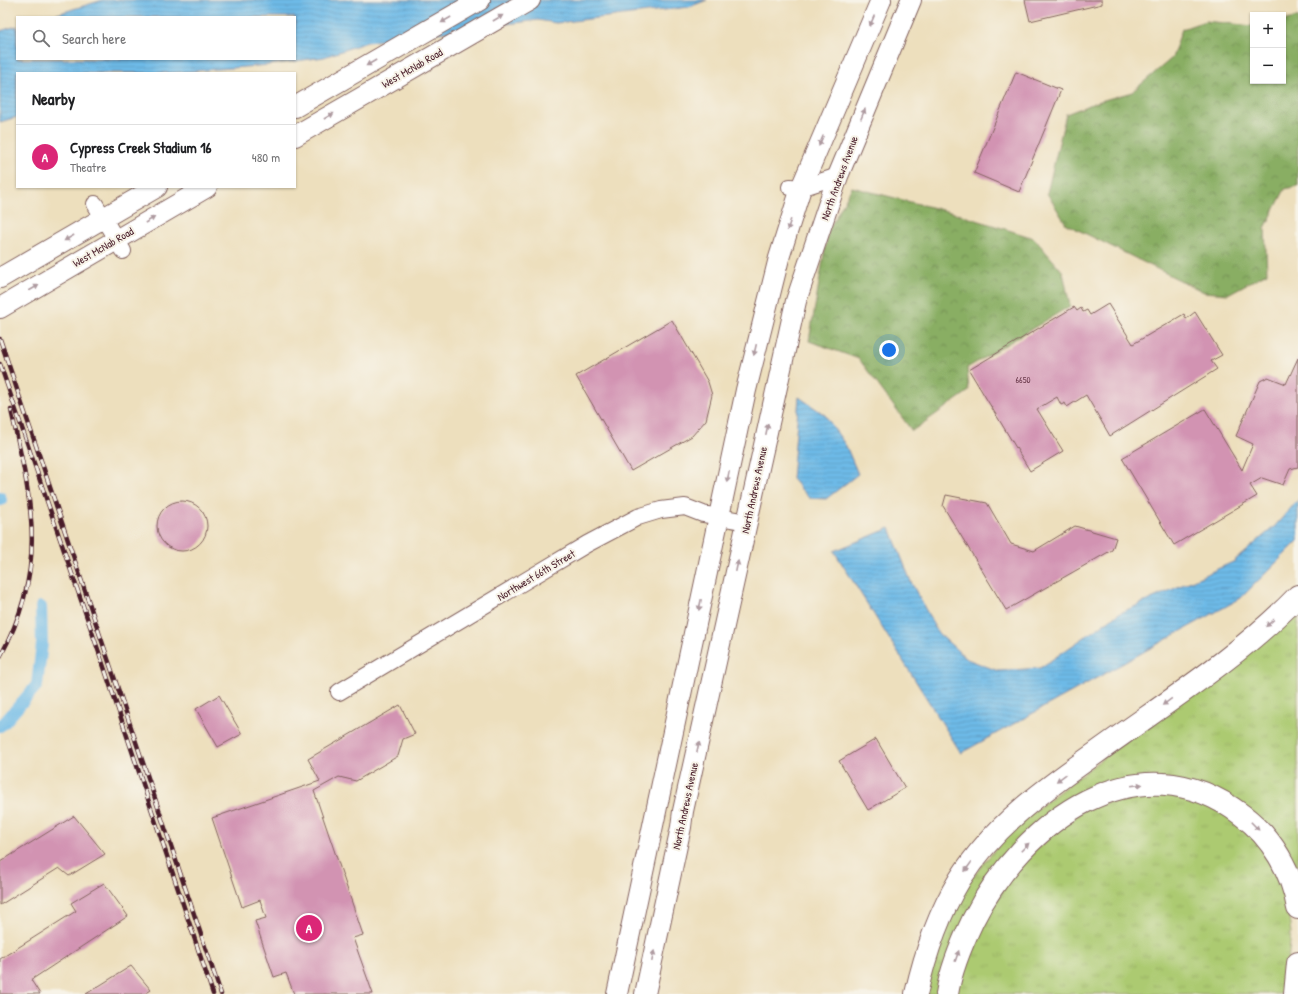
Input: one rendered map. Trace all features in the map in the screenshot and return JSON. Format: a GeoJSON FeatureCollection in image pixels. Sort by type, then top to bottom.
{"type":"FeatureCollection","features":[{"type":"Feature","properties":{"kind":"highway"},"geometry":{"type":"LineString","coordinates":[[916,994],[932,936],[949,899],[971,863],[998,831],[1014,815],[1047,788],[1240,649],[1298,596]]}},
{"type":"Feature","properties":{"kind":"highway"},"geometry":{"type":"LineString","coordinates":[[948,994],[952,974],[962,944],[985,898],[1002,872],[1026,846],[1067,812],[1093,797],[1122,787],[1151,784],[1184,786],[1214,797],[1238,812],[1260,832],[1278,853],[1294,888],[1298,908]]}},
{"type":"Feature","properties":{"kind":"highway"},"geometry":{"type":"LineString","coordinates":[[1295,994],[1298,963]]}},
{"type":"Feature","properties":{"kind":"main road"},"geometry":{"type":"LineString","coordinates":[[296,106],[480,0]]}},
{"type":"Feature","properties":{"kind":"main road","name":"West McNab Road"},"geometry":{"type":"LineString","coordinates":[[296,135],[530,0]]}},
{"type":"Feature","properties":{"kind":"main road"},"geometry":{"type":"LineString","coordinates":[[617,994],[760,330],[796,188],[881,0]]}},
{"type":"Feature","properties":{"kind":"main road","name":"North Andrews Avenue"},"geometry":{"type":"LineString","coordinates":[[645,994],[681,827],[683,811],[796,302],[838,176],[911,0]]}},
{"type":"Feature","properties":{"kind":"main road"},"geometry":{"type":"LineString","coordinates":[[0,278],[99,211],[155,188]]}},
{"type":"Feature","properties":{"kind":"main road","name":"West McNab Road"},"geometry":{"type":"LineString","coordinates":[[0,308],[119,245],[205,188]]}},
{"type":"Feature","properties":{"kind":"street"},"geometry":{"type":"LineString","coordinates":[[796,188],[838,176]]}},
{"type":"Feature","properties":{"kind":"street"},"geometry":{"type":"LineString","coordinates":[[99,211],[119,245]]}},
{"type":"Feature","properties":{"kind":"street","name":"Northwest 66th Street"},"geometry":{"type":"LineString","coordinates":[[339,692],[587,544],[638,517],[661,510],[685,507],[704,514],[747,522]]}},
{"type":"Feature","properties":{"kind":"green space"},"geometry":{"type":"Polygon","coordinates":[[[1298,17],[1298,186],[1285,189],[1265,228],[1267,273],[1228,294],[1204,292],[1066,224],[1047,193],[1066,114],[1097,102],[1132,92],[1172,58],[1182,29],[1205,21],[1250,26],[1250,84],[1286,84],[1286,20],[1298,17]]]}},
{"type":"Feature","properties":{"kind":"green space"},"geometry":{"type":"Polygon","coordinates":[[[852,187],[954,213],[1034,238],[1063,272],[1070,306],[967,368],[969,391],[912,431],[859,359],[809,341],[828,231],[852,187]]]}},
{"type":"Feature","properties":{"kind":"green space"},"geometry":{"type":"Polygon","coordinates":[[[1298,608],[1298,883],[1275,839],[1168,778],[1044,822],[942,994],[924,994],[936,948],[968,882],[1016,825],[1298,608]]]}},
{"type":"Feature","properties":{"kind":"green space"},"geometry":{"type":"Polygon","coordinates":[[[1152,791],[1217,807],[1254,838],[1270,862],[1281,885],[1288,909],[1291,933],[1288,962],[1281,994],[953,994],[962,963],[1015,867],[1085,808],[1152,791]]]}},
{"type":"Feature","properties":{"kind":"water"},"geometry":{"type":"Polygon","coordinates":[[[103,0],[707,0],[689,7],[556,23],[538,20],[367,42],[324,57],[269,65],[182,72],[16,72],[16,117],[0,122],[0,31],[16,26],[16,60],[296,60],[296,16],[50,16],[103,0]]]}},
{"type":"Feature","properties":{"kind":"water"},"geometry":{"type":"Polygon","coordinates":[[[799,397],[825,415],[846,446],[858,474],[826,499],[809,498],[792,479],[799,397]]]}},
{"type":"Feature","properties":{"kind":"water"},"geometry":{"type":"Polygon","coordinates":[[[1298,500],[1298,541],[1241,598],[961,753],[834,551],[890,528],[911,582],[938,633],[967,659],[998,671],[1040,668],[1118,614],[1233,562],[1274,527],[1298,500]]]}},
{"type":"Feature","properties":{"kind":"building"},"geometry":{"type":"Polygon","coordinates":[[[1025,0],[1102,0],[1102,4],[1030,21],[1025,0]]]}},
{"type":"Feature","properties":{"kind":"building"},"geometry":{"type":"Polygon","coordinates":[[[1016,72],[1061,90],[1019,192],[974,173],[1016,72]]]}},
{"type":"Feature","properties":{"kind":"building"},"geometry":{"type":"Polygon","coordinates":[[[1108,304],[1133,344],[1184,314],[1186,319],[1195,312],[1222,355],[1211,361],[1217,369],[1110,436],[1086,395],[1067,407],[1065,403],[1061,405],[1057,397],[1037,409],[1063,451],[1030,471],[969,370],[1074,307],[1077,311],[1081,308],[1083,312],[1087,310],[1090,315],[1108,304]]]}},
{"type":"Feature","properties":{"kind":"building"},"geometry":{"type":"Polygon","coordinates":[[[672,320],[708,382],[712,395],[706,420],[692,436],[631,471],[576,376],[672,320]]]}},
{"type":"Feature","properties":{"kind":"building"},"geometry":{"type":"Polygon","coordinates":[[[1298,358],[1298,467],[1290,469],[1283,485],[1262,478],[1250,485],[1257,496],[1174,545],[1122,458],[1205,409],[1242,470],[1253,444],[1236,436],[1260,381],[1268,377],[1286,384],[1298,358]]]}},
{"type":"Feature","properties":{"kind":"building"},"geometry":{"type":"Polygon","coordinates":[[[946,495],[987,503],[1011,544],[1034,551],[1075,526],[1116,538],[1112,550],[1006,610],[943,506],[946,495]]]}},
{"type":"Feature","properties":{"kind":"building"},"geometry":{"type":"Polygon","coordinates":[[[177,501],[187,501],[200,508],[207,521],[207,531],[200,544],[187,551],[177,551],[168,547],[161,540],[157,531],[157,521],[161,512],[168,505],[177,501]]]}},
{"type":"Feature","properties":{"kind":"building"},"geometry":{"type":"Polygon","coordinates":[[[219,695],[242,734],[218,747],[196,709],[219,695]]]}},
{"type":"Feature","properties":{"kind":"building"},"geometry":{"type":"Polygon","coordinates":[[[400,705],[415,734],[403,739],[398,756],[356,781],[339,777],[314,791],[363,935],[353,938],[373,994],[294,994],[286,973],[274,977],[255,921],[266,918],[260,900],[242,907],[212,818],[320,781],[308,759],[400,705]]]}},
{"type":"Feature","properties":{"kind":"building"},"geometry":{"type":"Polygon","coordinates":[[[876,739],[905,788],[868,810],[839,761],[876,739]]]}},
{"type":"Feature","properties":{"kind":"building"},"geometry":{"type":"Polygon","coordinates":[[[74,816],[105,854],[69,876],[59,868],[0,905],[0,862],[74,816]]]}},
{"type":"Feature","properties":{"kind":"building"},"geometry":{"type":"Polygon","coordinates":[[[104,883],[128,916],[31,980],[40,994],[0,994],[0,959],[76,911],[71,903],[104,883]]]}},
{"type":"Feature","properties":{"kind":"building"},"geometry":{"type":"Polygon","coordinates":[[[131,966],[151,990],[145,994],[86,994],[131,966]]]}},
{"type":"Feature","properties":{"kind":"waterway"},"geometry":{"type":"LineString","coordinates":[[0,726],[37,685],[42,644],[41,607]]}},
{"type":"Feature","properties":{"kind":"railway"},"geometry":{"type":"LineString","coordinates":[[0,339],[221,994]]}},
{"type":"Feature","properties":{"kind":"railway"},"geometry":{"type":"LineString","coordinates":[[0,364],[104,667],[213,994]]}},
{"type":"Feature","properties":{"kind":"railway"},"geometry":{"type":"LineString","coordinates":[[0,657],[15,624],[25,594],[31,564],[32,535],[30,505],[11,410]]}},
{"type":"Feature","properties":{"kind":"place","name":"Cypress Creek Stadium 16"},"geometry":{"type":"Point","coordinates":[309,928]}}]}
